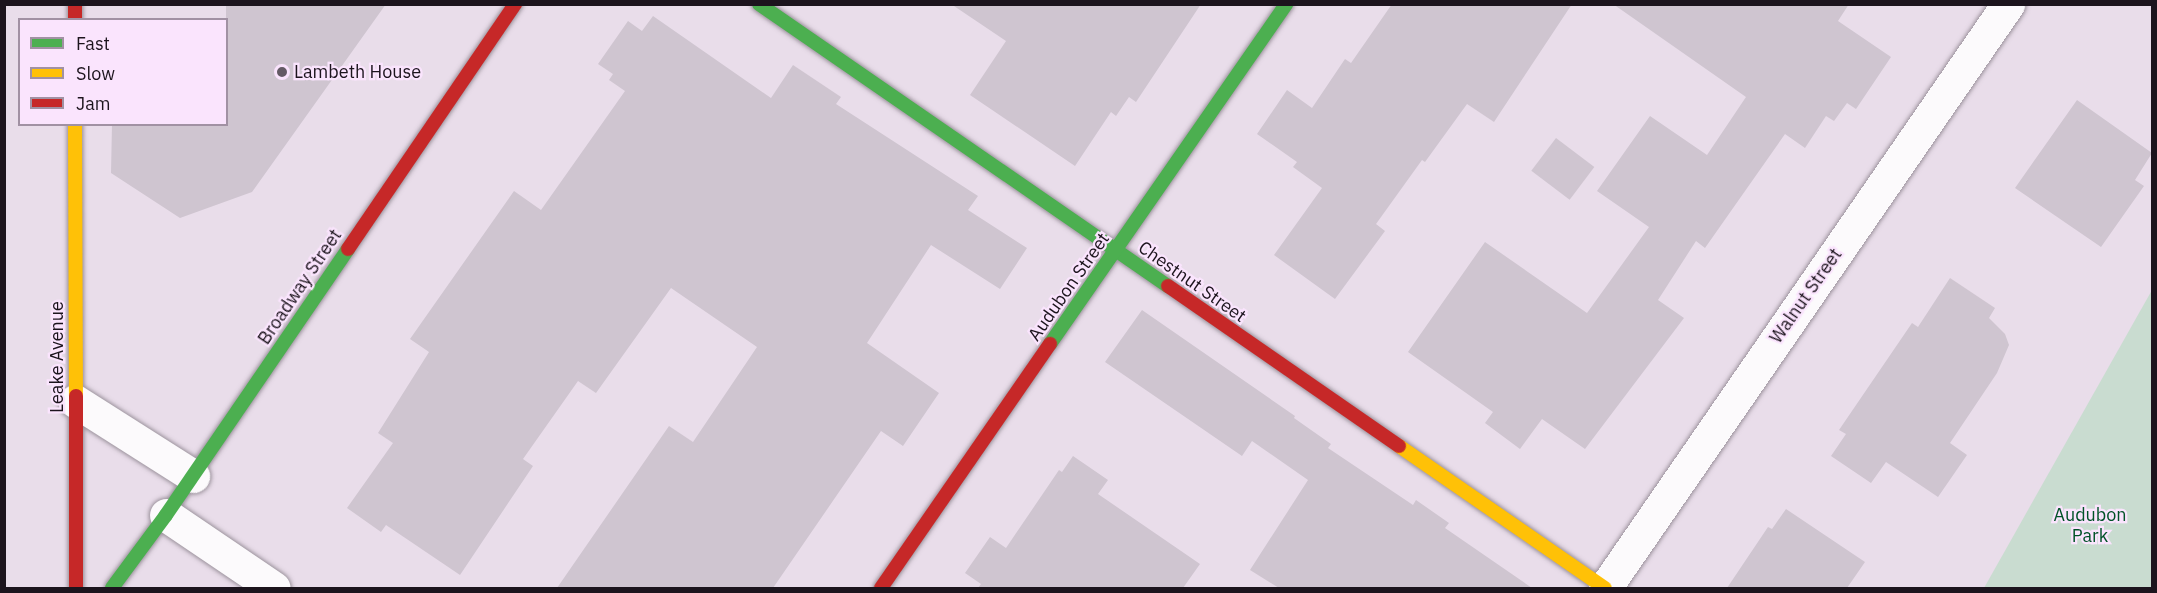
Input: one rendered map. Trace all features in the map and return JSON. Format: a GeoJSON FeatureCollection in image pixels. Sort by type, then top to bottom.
{"type":"FeatureCollection","features":[{"type":"Feature","properties":{"kind":"street","name":"Broadway Street"},"geometry":{"type":"LineString","coordinates":[[112,588],[193,476],[515,4]]}},
{"type":"Feature","properties":{"kind":"street","name":"Chestnut Street"},"geometry":{"type":"LineString","coordinates":[[759,4],[1605,588]]}},
{"type":"Feature","properties":{"kind":"street","name":"Audubon Street"},"geometry":{"type":"LineString","coordinates":[[881,588],[1286,4]]}},
{"type":"Feature","properties":{"kind":"street","name":"Walnut Street"},"geometry":{"type":"LineString","coordinates":[[1605,588],[2008,4]]}},
{"type":"Feature","properties":{"kind":"street","name":"Leake Avenue"},"geometry":{"type":"LineString","coordinates":[[75,126],[76,588]]}},
{"type":"Feature","properties":{"kind":"street"},"geometry":{"type":"LineString","coordinates":[[75,401],[193,476]]}},
{"type":"Feature","properties":{"kind":"street"},"geometry":{"type":"LineString","coordinates":[[166,515],[274,588]]}},
{"type":"Feature","properties":{"kind":"green space","name":"Audubon Park"},"geometry":{"type":"Polygon","coordinates":[[[2152,290],[2152,588],[1984,588],[2152,290]]]}},
{"type":"Feature","properties":{"kind":"building","name":"Lambeth House"},"geometry":{"type":"Polygon","coordinates":[[[226,4],[386,4],[252,192],[180,218],[111,173],[112,126],[228,126],[228,18],[226,18],[226,4]]]}},
{"type":"Feature","properties":{"kind":"building"},"geometry":{"type":"Polygon","coordinates":[[[951,4],[1201,4],[1136,102],[1129,97],[1116,116],[1111,112],[1075,166],[970,95],[1006,41],[951,4]]]}},
{"type":"Feature","properties":{"kind":"building"},"geometry":{"type":"Polygon","coordinates":[[[1392,4],[1572,4],[1494,122],[1467,104],[1425,162],[1422,160],[1376,224],[1385,231],[1335,299],[1274,255],[1322,188],[1293,167],[1297,162],[1257,134],[1287,90],[1312,108],[1345,59],[1351,63],[1392,4]]]}},
{"type":"Feature","properties":{"kind":"building"},"geometry":{"type":"Polygon","coordinates":[[[1613,4],[1849,4],[1838,21],[1891,57],[1856,109],[1847,103],[1834,121],[1826,116],[1805,148],[1785,134],[1705,248],[1696,241],[1658,300],[1684,318],[1585,449],[1542,419],[1520,449],[1485,423],[1493,412],[1408,352],[1485,242],[1587,313],[1649,227],[1597,191],[1650,116],[1707,155],[1746,97],[1613,4]]]}},
{"type":"Feature","properties":{"kind":"building"},"geometry":{"type":"Polygon","coordinates":[[[653,16],[771,98],[793,65],[841,97],[836,104],[978,196],[968,210],[1027,248],[1000,289],[931,245],[867,343],[939,393],[903,446],[881,431],[773,588],[557,588],[669,426],[693,442],[757,347],[671,288],[596,393],[578,381],[523,459],[533,466],[460,575],[386,525],[381,532],[347,508],[393,443],[378,433],[429,352],[410,339],[514,191],[541,210],[625,91],[609,80],[613,74],[598,64],[628,21],[642,31],[653,16]]]}},
{"type":"Feature","properties":{"kind":"building"},"geometry":{"type":"Polygon","coordinates":[[[2077,100],[2152,153],[2135,180],[2144,186],[2101,247],[2015,188],[2077,100]]]}},
{"type":"Feature","properties":{"kind":"building"},"geometry":{"type":"Polygon","coordinates":[[[1556,138],[1594,167],[1570,200],[1531,171],[1556,138]]]}},
{"type":"Feature","properties":{"kind":"building"},"geometry":{"type":"Polygon","coordinates":[[[1950,278],[1995,308],[1989,318],[2005,334],[2009,345],[1997,373],[1950,443],[1967,455],[1938,497],[1886,462],[1871,483],[1831,456],[1846,434],[1839,430],[1912,323],[1918,327],[1950,278]]]}},
{"type":"Feature","properties":{"kind":"building"},"geometry":{"type":"Polygon","coordinates":[[[1142,310],[1295,416],[1294,418],[1331,444],[1328,448],[1413,505],[1416,500],[1449,523],[1445,528],[1532,588],[1279,588],[1250,570],[1308,480],[1252,441],[1242,456],[1105,362],[1142,310]]]}},
{"type":"Feature","properties":{"kind":"building"},"geometry":{"type":"Polygon","coordinates":[[[1073,456],[1108,480],[1098,494],[1200,564],[1183,588],[978,588],[981,584],[965,573],[990,537],[1006,548],[1059,470],[1062,472],[1073,456]]]}},
{"type":"Feature","properties":{"kind":"building"},"geometry":{"type":"Polygon","coordinates":[[[1786,509],[1865,562],[1847,588],[1727,588],[1768,527],[1772,529],[1786,509]]]}},
{"type":"Feature","properties":{"kind":"traffic: fast"},"geometry":{"type":"LineString","coordinates":[[759,4],[1168,286]]}},
{"type":"Feature","properties":{"kind":"traffic: fast"},"geometry":{"type":"LineString","coordinates":[[1050,344],[1286,4]]}},
{"type":"Feature","properties":{"kind":"traffic: fast"},"geometry":{"type":"LineString","coordinates":[[112,588],[166,515],[348,249]]}},
{"type":"Feature","properties":{"kind":"traffic: slow"},"geometry":{"type":"LineString","coordinates":[[75,126],[76,396]]}},
{"type":"Feature","properties":{"kind":"traffic: slow"},"geometry":{"type":"LineString","coordinates":[[1399,446],[1605,588]]}},
{"type":"Feature","properties":{"kind":"traffic: jam"},"geometry":{"type":"LineString","coordinates":[[75,4],[75,18]]}},
{"type":"Feature","properties":{"kind":"traffic: jam"},"geometry":{"type":"LineString","coordinates":[[348,249],[515,4]]}},
{"type":"Feature","properties":{"kind":"traffic: jam"},"geometry":{"type":"LineString","coordinates":[[1168,286],[1399,446]]}},
{"type":"Feature","properties":{"kind":"traffic: jam"},"geometry":{"type":"LineString","coordinates":[[881,588],[1050,344]]}},
{"type":"Feature","properties":{"kind":"traffic: jam"},"geometry":{"type":"LineString","coordinates":[[76,396],[76,588]]}},
{"type":"Feature","properties":{"kind":"place","name":"Lambeth House"},"geometry":{"type":"Point","coordinates":[282,72]}}]}
